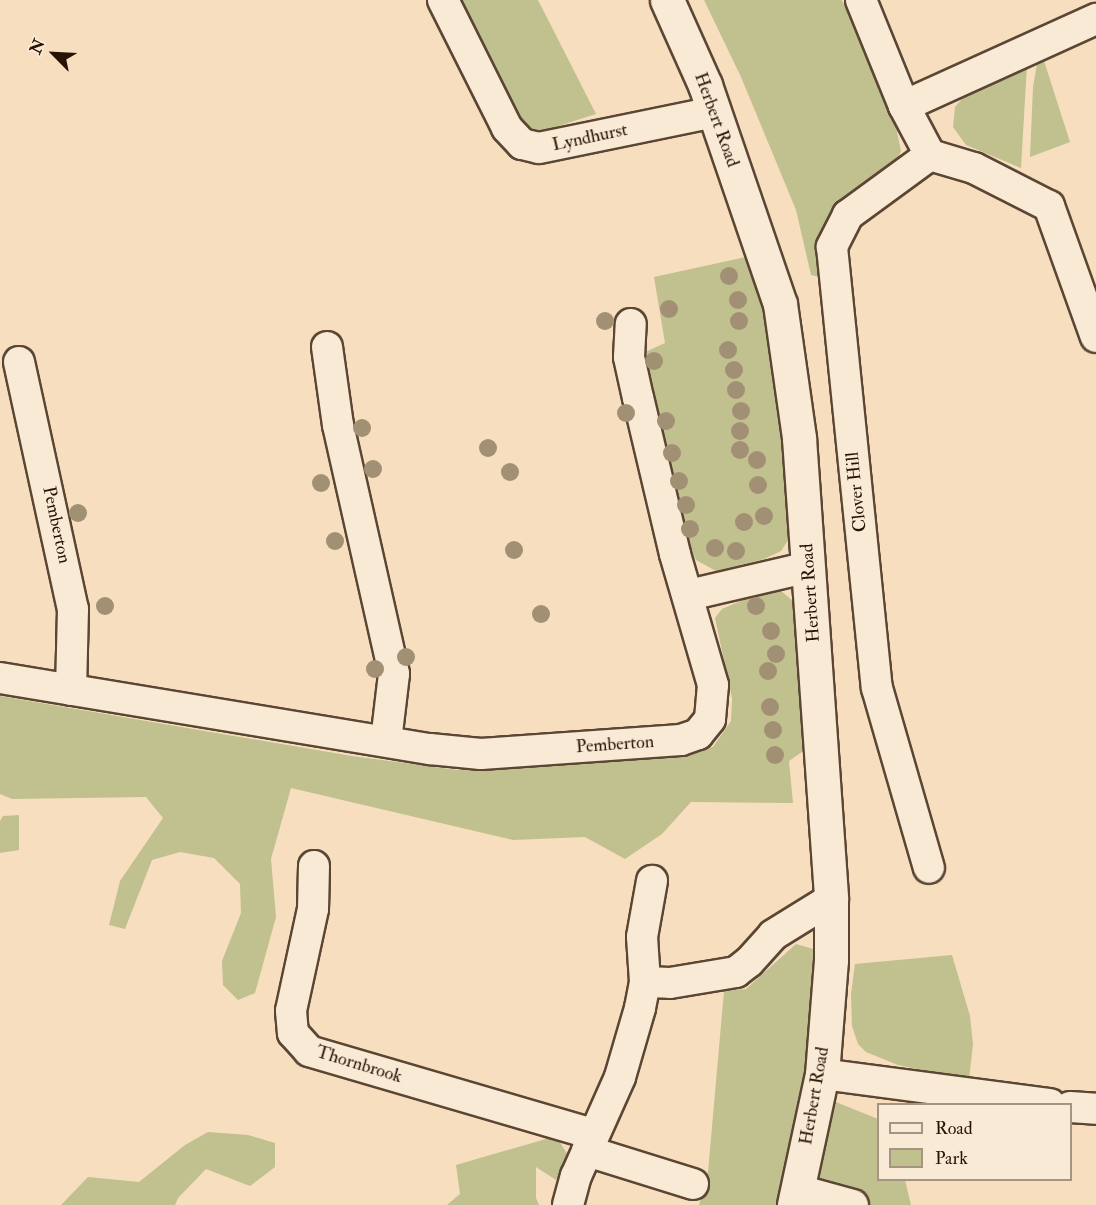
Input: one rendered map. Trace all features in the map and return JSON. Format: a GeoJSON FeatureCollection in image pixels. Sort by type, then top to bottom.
{"type":"FeatureCollection","features":[{"type":"Feature","properties":{"kind":"street","name":"Lyndhurst"},"geometry":{"type":"LineString","coordinates":[[442,0],[507,128],[522,144],[539,148],[714,112]]}},
{"type":"Feature","properties":{"kind":"street","name":"Herbert Road"},"geometry":{"type":"LineString","coordinates":[[668,0],[705,85],[780,304],[800,438],[831,899],[831,960],[822,1074],[796,1198]]}},
{"type":"Feature","properties":{"kind":"street"},"geometry":{"type":"LineString","coordinates":[[861,0],[904,106],[930,155],[974,168],[1049,206],[1096,337]]}},
{"type":"Feature","properties":{"kind":"street"},"geometry":{"type":"LineString","coordinates":[[904,106],[1096,19]]}},
{"type":"Feature","properties":{"kind":"street","name":"Clover Hill"},"geometry":{"type":"LineString","coordinates":[[929,868],[877,688],[832,247],[848,215],[930,155]]}},
{"type":"Feature","properties":{"kind":"street","name":"Pemberton"},"geometry":{"type":"LineString","coordinates":[[0,678],[386,741],[481,754],[681,740],[698,734],[710,719],[713,685],[689,595],[675,554],[629,357],[631,324]]}},
{"type":"Feature","properties":{"kind":"street"},"geometry":{"type":"LineString","coordinates":[[327,347],[338,425],[394,674],[386,741]]}},
{"type":"Feature","properties":{"kind":"street","name":"Pemberton"},"geometry":{"type":"LineString","coordinates":[[20,362],[73,609],[71,690]]}},
{"type":"Feature","properties":{"kind":"street"},"geometry":{"type":"LineString","coordinates":[[689,595],[809,567]]}},
{"type":"Feature","properties":{"kind":"street","name":"Thornbrook"},"geometry":{"type":"LineString","coordinates":[[314,866],[314,909],[291,1011],[293,1033],[309,1050],[590,1143],[693,1184]]}},
{"type":"Feature","properties":{"kind":"street"},"geometry":{"type":"LineString","coordinates":[[568,1205],[590,1143],[620,1077],[645,982],[642,937],[652,881]]}},
{"type":"Feature","properties":{"kind":"street"},"geometry":{"type":"LineString","coordinates":[[645,982],[670,983],[736,972],[749,963],[773,935],[831,899]]}},
{"type":"Feature","properties":{"kind":"street"},"geometry":{"type":"LineString","coordinates":[[822,1074],[1042,1103]]}},
{"type":"Feature","properties":{"kind":"street"},"geometry":{"type":"LineString","coordinates":[[1072,1107],[1096,1109]]}},
{"type":"Feature","properties":{"kind":"street"},"geometry":{"type":"LineString","coordinates":[[796,1198],[853,1205]]}},
{"type":"Feature","properties":{"kind":"green space"},"geometry":{"type":"Polygon","coordinates":[[[457,0],[538,0],[596,114],[546,130],[534,131],[522,124],[457,0]]]}},
{"type":"Feature","properties":{"kind":"green space"},"geometry":{"type":"Polygon","coordinates":[[[704,0],[842,0],[887,103],[896,127],[901,151],[892,171],[855,194],[828,218],[818,242],[819,277],[811,275],[796,210],[741,77],[704,0]]]}},
{"type":"Feature","properties":{"kind":"green space"},"geometry":{"type":"Polygon","coordinates":[[[1044,61],[1070,142],[1030,157],[1033,87],[1037,64],[1044,61]]]}},
{"type":"Feature","properties":{"kind":"green space"},"geometry":{"type":"Polygon","coordinates":[[[1027,65],[1021,168],[966,145],[953,127],[955,107],[962,99],[1027,65]]]}},
{"type":"Feature","properties":{"kind":"green space"},"geometry":{"type":"Polygon","coordinates":[[[755,255],[764,286],[792,514],[791,536],[781,551],[764,559],[716,571],[696,560],[684,535],[641,354],[665,343],[654,277],[755,255]]]}},
{"type":"Feature","properties":{"kind":"green space"},"geometry":{"type":"Polygon","coordinates":[[[781,591],[798,605],[812,745],[789,761],[793,803],[691,802],[662,834],[625,859],[585,837],[513,840],[291,788],[271,859],[276,917],[255,993],[238,1000],[223,985],[222,961],[241,913],[240,884],[214,858],[180,852],[152,860],[125,929],[109,925],[120,881],[163,818],[146,797],[12,799],[0,794],[0,696],[352,756],[457,770],[713,747],[731,721],[732,698],[715,618],[722,609],[750,597],[781,591]]]}},
{"type":"Feature","properties":{"kind":"green space"},"geometry":{"type":"Polygon","coordinates":[[[19,815],[19,850],[0,853],[0,821],[3,816],[19,815]]]}},
{"type":"Feature","properties":{"kind":"green space"},"geometry":{"type":"Polygon","coordinates":[[[796,944],[817,950],[831,1100],[877,1119],[877,1181],[905,1181],[911,1205],[699,1205],[708,1172],[724,991],[746,989],[796,944]]]}},
{"type":"Feature","properties":{"kind":"green space"},"geometry":{"type":"Polygon","coordinates":[[[952,955],[970,1016],[973,1044],[969,1080],[898,1065],[866,1052],[858,1044],[852,1026],[851,994],[855,964],[952,955]]]}},
{"type":"Feature","properties":{"kind":"green space"},"geometry":{"type":"Polygon","coordinates":[[[208,1132],[248,1135],[275,1143],[275,1167],[250,1186],[206,1169],[178,1198],[175,1205],[61,1205],[88,1177],[139,1182],[185,1145],[208,1132]]]}},
{"type":"Feature","properties":{"kind":"green space"},"geometry":{"type":"Polygon","coordinates":[[[556,1136],[569,1157],[556,1180],[536,1167],[536,1198],[539,1205],[447,1205],[460,1194],[456,1165],[556,1136]]]}}]}
